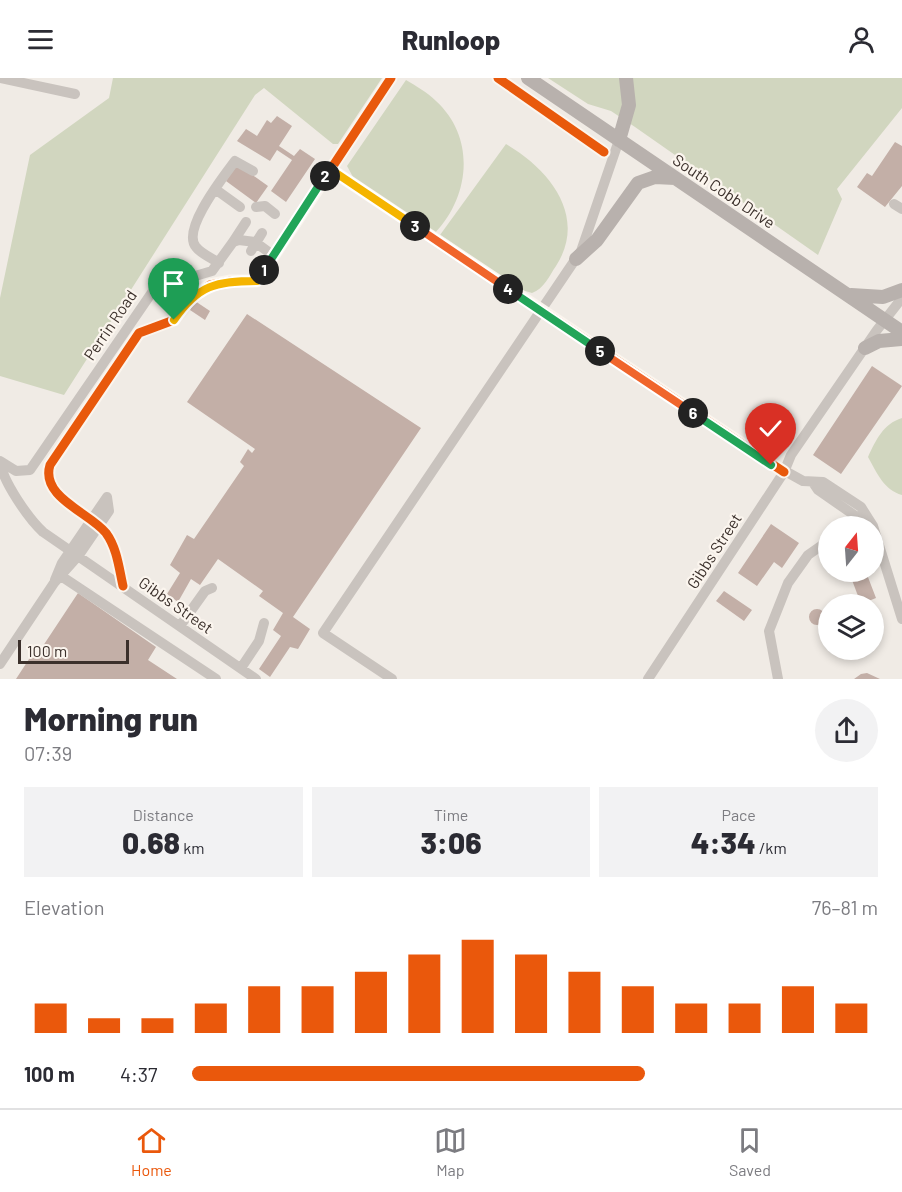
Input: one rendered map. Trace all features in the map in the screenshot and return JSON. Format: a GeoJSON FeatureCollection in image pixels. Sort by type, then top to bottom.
{"type":"FeatureCollection","features":[{"type":"Feature","properties":{"kind":"main road","name":"South Cobb Drive"},"geometry":{"type":"LineString","coordinates":[[528,78],[902,332]]}},
{"type":"Feature","properties":{"kind":"main road"},"geometry":{"type":"LineString","coordinates":[[619,140],[629,105],[626,78]]}},
{"type":"Feature","properties":{"kind":"main road"},"geometry":{"type":"LineString","coordinates":[[576,259],[597,240],[638,183],[655,177],[675,178]]}},
{"type":"Feature","properties":{"kind":"main road"},"geometry":{"type":"LineString","coordinates":[[848,295],[883,297],[902,290]]}},
{"type":"Feature","properties":{"kind":"main road"},"geometry":{"type":"LineString","coordinates":[[865,348],[879,341],[902,339]]}},
{"type":"Feature","properties":{"kind":"street"},"geometry":{"type":"LineString","coordinates":[[0,78],[75,94]]}},
{"type":"Feature","properties":{"kind":"street"},"geometry":{"type":"LineString","coordinates":[[123,586],[112,543],[94,522],[56,492],[48,481],[48,471],[104,382],[139,333],[174,320],[187,301],[210,285],[231,281],[257,281],[391,78]]}},
{"type":"Feature","properties":{"kind":"street"},"geometry":{"type":"LineString","coordinates":[[392,679],[322,633],[576,259],[589,235],[619,140]]}},
{"type":"Feature","properties":{"kind":"street"},"geometry":{"type":"LineString","coordinates":[[219,263],[196,248],[193,243],[195,224],[234,161],[253,171]]}},
{"type":"Feature","properties":{"kind":"street"},"geometry":{"type":"LineString","coordinates":[[330,169],[784,472],[814,484],[818,490],[854,516]]}},
{"type":"Feature","properties":{"kind":"street"},"geometry":{"type":"LineString","coordinates":[[215,189],[240,207]]}},
{"type":"Feature","properties":{"kind":"street"},"geometry":{"type":"LineString","coordinates":[[256,207],[265,206],[274,214]]}},
{"type":"Feature","properties":{"kind":"street","name":"Perrin Road"},"geometry":{"type":"LineString","coordinates":[[0,461],[16,471],[30,470],[150,292],[161,285],[208,273],[219,263],[246,222]]}},
{"type":"Feature","properties":{"kind":"street"},"geometry":{"type":"LineString","coordinates":[[233,242],[246,239],[257,242],[274,256]]}},
{"type":"Feature","properties":{"kind":"street","name":"Gibbs Street"},"geometry":{"type":"LineString","coordinates":[[648,679],[784,472],[791,455],[902,298]]}},
{"type":"Feature","properties":{"kind":"street","name":"Gibbs Street"},"geometry":{"type":"LineString","coordinates":[[0,461],[3,473],[31,522],[256,679]]}},
{"type":"Feature","properties":{"kind":"street"},"geometry":{"type":"LineString","coordinates":[[0,664],[58,580],[57,573],[75,552],[94,522]]}},
{"type":"Feature","properties":{"kind":"street"},"geometry":{"type":"LineString","coordinates":[[778,679],[769,631],[788,583],[808,555],[818,548]]}},
{"type":"Feature","properties":{"kind":"street"},"geometry":{"type":"LineString","coordinates":[[884,565],[902,619]]}},
{"type":"Feature","properties":{"kind":"street"},"geometry":{"type":"LineString","coordinates":[[58,580],[216,679]]}},
{"type":"Feature","properties":{"kind":"street"},"geometry":{"type":"LineString","coordinates":[[180,626],[205,591],[212,588]]}},
{"type":"Feature","properties":{"kind":"street"},"geometry":{"type":"LineString","coordinates":[[241,668],[259,641],[264,623]]}},
{"type":"Feature","properties":{"kind":"green space"},"geometry":{"type":"Polygon","coordinates":[[[113,78],[382,78],[338,144],[333,144],[264,88],[255,95],[64,395],[0,376],[0,298],[30,155],[109,98],[113,78]]]}},
{"type":"Feature","properties":{"kind":"green space"},"geometry":{"type":"Polygon","coordinates":[[[548,78],[902,78],[902,108],[837,189],[842,199],[818,255],[611,111],[588,104],[548,78]]]}},
{"type":"Feature","properties":{"kind":"green space"},"geometry":{"type":"Polygon","coordinates":[[[406,80],[433,98],[449,116],[458,132],[462,149],[464,167],[456,202],[435,233],[353,177],[347,166],[406,80]]]}},
{"type":"Feature","properties":{"kind":"green space"},"geometry":{"type":"Polygon","coordinates":[[[506,144],[522,154],[549,180],[566,212],[568,229],[565,247],[546,282],[532,293],[519,289],[440,235],[506,144]]]}},
{"type":"Feature","properties":{"kind":"green space"},"geometry":{"type":"Polygon","coordinates":[[[902,418],[902,495],[886,485],[868,457],[885,428],[902,418]]]}},
{"type":"Feature","properties":{"kind":"building"},"geometry":{"type":"Polygon","coordinates":[[[277,116],[292,126],[279,146],[294,156],[300,149],[315,159],[286,202],[271,191],[292,160],[277,150],[270,161],[237,141],[246,129],[257,136],[267,120],[271,123],[277,116]]]}},
{"type":"Feature","properties":{"kind":"building"},"geometry":{"type":"Polygon","coordinates":[[[895,142],[902,146],[902,186],[885,207],[857,187],[867,173],[872,176],[895,142]]]}},
{"type":"Feature","properties":{"kind":"building"},"geometry":{"type":"Polygon","coordinates":[[[237,164],[268,186],[256,203],[226,181],[237,164]]]}},
{"type":"Feature","properties":{"kind":"building"},"geometry":{"type":"Polygon","coordinates":[[[195,301],[210,311],[205,320],[190,310],[195,301]]]}},
{"type":"Feature","properties":{"kind":"building"},"geometry":{"type":"Polygon","coordinates":[[[247,314],[421,428],[293,617],[310,629],[298,649],[290,647],[270,677],[259,669],[281,636],[273,630],[283,613],[259,596],[263,591],[218,559],[200,585],[191,579],[178,602],[167,594],[180,573],[170,565],[187,535],[194,539],[244,466],[240,462],[248,449],[252,453],[255,449],[187,402],[247,314]]]}},
{"type":"Feature","properties":{"kind":"building"},"geometry":{"type":"Polygon","coordinates":[[[872,366],[902,386],[841,474],[813,455],[872,366]]]}},
{"type":"Feature","properties":{"kind":"building"},"geometry":{"type":"Polygon","coordinates":[[[771,524],[799,543],[782,568],[774,562],[757,586],[738,573],[771,524]]]}},
{"type":"Feature","properties":{"kind":"building"},"geometry":{"type":"Polygon","coordinates":[[[853,582],[870,582],[874,594],[857,594],[853,582]]]}},
{"type":"Feature","properties":{"kind":"building"},"geometry":{"type":"Polygon","coordinates":[[[724,591],[752,610],[744,621],[716,601],[724,591]]]}},
{"type":"Feature","properties":{"kind":"building"},"geometry":{"type":"Polygon","coordinates":[[[78,593],[156,647],[148,660],[177,679],[16,679],[31,656],[35,658],[78,593]]]}},
{"type":"Feature","properties":{"kind":"building"},"geometry":{"type":"Polygon","coordinates":[[[817,609],[817,625],[811,623],[809,617],[811,611],[817,609]]]}},
{"type":"Feature","properties":{"kind":"building"},"geometry":{"type":"Polygon","coordinates":[[[867,673],[880,679],[854,679],[861,674],[867,673]]]}},
{"type":"Feature","properties":{"kind":"cycle path"},"geometry":{"type":"LineString","coordinates":[[123,586],[110,539],[99,526],[59,495],[52,486],[49,476],[50,465],[139,333],[174,320],[187,301],[210,285],[231,281],[257,281],[391,78]]}},
{"type":"Feature","properties":{"kind":"cycle path"},"geometry":{"type":"LineString","coordinates":[[498,78],[604,152]]}},
{"type":"Feature","properties":{"kind":"cycle path"},"geometry":{"type":"LineString","coordinates":[[330,169],[784,472]]}},
{"type":"Feature","properties":{"kind":"route"},"geometry":{"type":"LineString","coordinates":[[174,320],[187,301],[210,285],[231,281],[257,281],[330,169],[771,465]]}}]}
